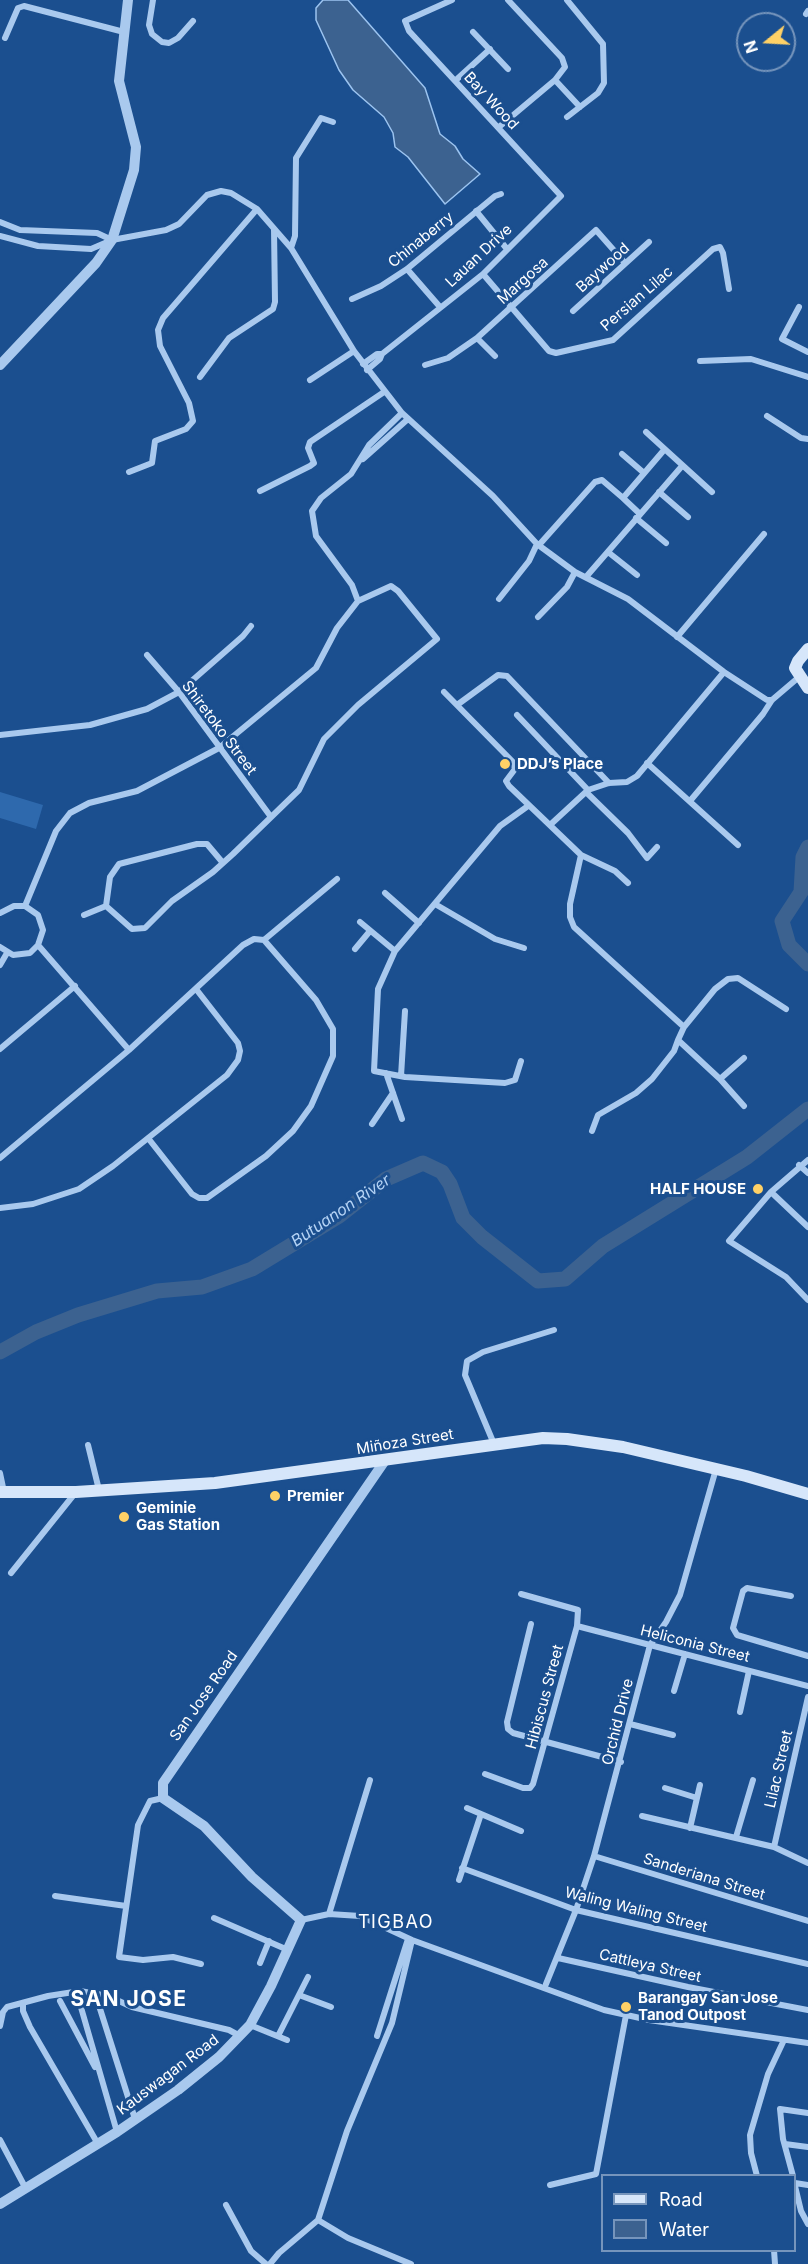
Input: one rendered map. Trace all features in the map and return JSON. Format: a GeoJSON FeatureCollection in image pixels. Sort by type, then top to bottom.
{"type":"FeatureCollection","features":[{"type":"Feature","properties":{"kind":"main road"},"geometry":{"type":"LineString","coordinates":[[808,649],[798,661],[797,672],[808,688]]}},
{"type":"Feature","properties":{"kind":"main road","name":"Miñoza Street"},"geometry":{"type":"LineString","coordinates":[[2,1492],[76,1491],[215,1483],[384,1462],[543,1438],[580,1440],[623,1447],[716,1468],[808,1494]]}},
{"type":"Feature","properties":{"kind":"street"},"geometry":{"type":"LineString","coordinates":[[0,365],[96,263],[112,240],[134,170],[136,147],[119,81],[128,0]]}},
{"type":"Feature","properties":{"kind":"street"},"geometry":{"type":"LineString","coordinates":[[153,0],[149,25],[152,34],[162,42],[169,43],[178,38],[193,21]]}},
{"type":"Feature","properties":{"kind":"street","name":"Bay Wood"},"geometry":{"type":"LineString","coordinates":[[452,0],[405,21],[409,31],[500,127],[561,196]]}},
{"type":"Feature","properties":{"kind":"street"},"geometry":{"type":"LineString","coordinates":[[500,127],[555,80],[564,69],[564,60],[508,0]]}},
{"type":"Feature","properties":{"kind":"street"},"geometry":{"type":"LineString","coordinates":[[567,0],[603,44],[604,83],[598,93],[567,117]]}},
{"type":"Feature","properties":{"kind":"street"},"geometry":{"type":"LineString","coordinates":[[5,38],[18,8],[24,6],[124,32]]}},
{"type":"Feature","properties":{"kind":"street"},"geometry":{"type":"LineString","coordinates":[[473,32],[508,69]]}},
{"type":"Feature","properties":{"kind":"street"},"geometry":{"type":"LineString","coordinates":[[456,80],[490,49]]}},
{"type":"Feature","properties":{"kind":"street"},"geometry":{"type":"LineString","coordinates":[[555,80],[580,107]]}},
{"type":"Feature","properties":{"kind":"street"},"geometry":{"type":"LineString","coordinates":[[291,248],[295,236],[296,158],[321,118],[333,122]]}},
{"type":"Feature","properties":{"kind":"street"},"geometry":{"type":"LineString","coordinates":[[0,236],[38,246],[91,249],[112,240],[166,230],[180,224],[200,200],[214,192],[231,193],[257,209],[291,248],[354,351],[402,413],[476,479],[538,545],[575,572],[628,599],[724,672],[767,700],[772,700]]}},
{"type":"Feature","properties":{"kind":"street","name":"Chinaberry"},"geometry":{"type":"LineString","coordinates":[[352,299],[381,286],[407,269],[476,211],[501,194]]}},
{"type":"Feature","properties":{"kind":"street","name":"Lauan Drive"},"geometry":{"type":"LineString","coordinates":[[368,370],[382,354],[483,274],[561,196]]}},
{"type":"Feature","properties":{"kind":"street"},"geometry":{"type":"LineString","coordinates":[[129,472],[152,463],[155,441],[186,429],[193,421],[189,403],[160,346],[158,330],[163,318],[257,209]]}},
{"type":"Feature","properties":{"kind":"street"},"geometry":{"type":"LineString","coordinates":[[476,211],[507,249]]}},
{"type":"Feature","properties":{"kind":"street"},"geometry":{"type":"LineString","coordinates":[[0,222],[20,230],[97,233],[112,240]]}},
{"type":"Feature","properties":{"kind":"street"},"geometry":{"type":"LineString","coordinates":[[200,377],[229,339],[273,309],[276,294],[274,229]]}},
{"type":"Feature","properties":{"kind":"street","name":"Margosa"},"geometry":{"type":"LineString","coordinates":[[425,365],[448,358],[477,338],[596,230],[625,263]]}},
{"type":"Feature","properties":{"kind":"street"},"geometry":{"type":"LineString","coordinates":[[49,231],[49,246]]}},
{"type":"Feature","properties":{"kind":"street","name":"Baywood"},"geometry":{"type":"LineString","coordinates":[[573,311],[649,242]]}},
{"type":"Feature","properties":{"kind":"street","name":"Persian Lilac"},"geometry":{"type":"LineString","coordinates":[[483,274],[549,351],[564,354],[613,340],[713,249],[720,247],[723,253],[729,289]]}},
{"type":"Feature","properties":{"kind":"street"},"geometry":{"type":"LineString","coordinates":[[407,269],[440,307]]}},
{"type":"Feature","properties":{"kind":"street"},"geometry":{"type":"LineString","coordinates":[[799,307],[782,339],[808,352]]}},
{"type":"Feature","properties":{"kind":"street"},"geometry":{"type":"LineString","coordinates":[[477,338],[495,356]]}},
{"type":"Feature","properties":{"kind":"street"},"geometry":{"type":"LineString","coordinates":[[310,380],[354,351]]}},
{"type":"Feature","properties":{"kind":"street","name":"Lauan Drive"},"geometry":{"type":"LineString","coordinates":[[363,364],[377,354],[382,354]]}},
{"type":"Feature","properties":{"kind":"street"},"geometry":{"type":"LineString","coordinates":[[700,361],[751,359],[808,377]]}},
{"type":"Feature","properties":{"kind":"street"},"geometry":{"type":"LineString","coordinates":[[260,491],[314,463],[308,448],[310,442],[384,392]]}},
{"type":"Feature","properties":{"kind":"street"},"geometry":{"type":"LineString","coordinates":[[360,461],[369,445],[402,413]]}},
{"type":"Feature","properties":{"kind":"street"},"geometry":{"type":"LineString","coordinates":[[767,416],[801,438],[808,439]]}},
{"type":"Feature","properties":{"kind":"street"},"geometry":{"type":"LineString","coordinates":[[358,601],[352,585],[316,536],[312,519],[316,504],[408,418]]}},
{"type":"Feature","properties":{"kind":"street"},"geometry":{"type":"LineString","coordinates":[[646,432],[712,492]]}},
{"type":"Feature","properties":{"kind":"street"},"geometry":{"type":"LineString","coordinates":[[623,498],[664,450]]}},
{"type":"Feature","properties":{"kind":"street"},"geometry":{"type":"LineString","coordinates":[[622,454],[644,473]]}},
{"type":"Feature","properties":{"kind":"street"},"geometry":{"type":"LineString","coordinates":[[586,577],[681,466]]}},
{"type":"Feature","properties":{"kind":"street"},"geometry":{"type":"LineString","coordinates":[[500,599],[529,561],[538,545],[598,479],[623,498],[666,543]]}},
{"type":"Feature","properties":{"kind":"street"},"geometry":{"type":"LineString","coordinates":[[658,492],[688,517]]}},
{"type":"Feature","properties":{"kind":"street"},"geometry":{"type":"LineString","coordinates":[[677,637],[764,534]]}},
{"type":"Feature","properties":{"kind":"street"},"geometry":{"type":"LineString","coordinates":[[608,552],[637,575]]}},
{"type":"Feature","properties":{"kind":"street"},"geometry":{"type":"LineString","coordinates":[[538,617],[567,587],[575,572]]}},
{"type":"Feature","properties":{"kind":"street"},"geometry":{"type":"LineString","coordinates":[[25,906],[56,831],[70,813],[89,803],[137,791],[219,748],[316,668],[337,628],[358,601],[391,586],[398,591],[437,639],[358,705],[324,739],[299,790],[223,863],[172,901],[141,930],[128,927],[106,906]]}},
{"type":"Feature","properties":{"kind":"street"},"geometry":{"type":"LineString","coordinates":[[0,735],[90,725],[147,709],[178,692],[243,636],[251,626]]}},
{"type":"Feature","properties":{"kind":"street","name":"Shiretoko Street"},"geometry":{"type":"LineString","coordinates":[[147,655],[178,692],[271,817]]}},
{"type":"Feature","properties":{"kind":"street"},"geometry":{"type":"LineString","coordinates":[[550,825],[587,791],[609,783],[627,782],[647,763],[724,672]]}},
{"type":"Feature","properties":{"kind":"street"},"geometry":{"type":"LineString","coordinates":[[690,801],[797,672]]}},
{"type":"Feature","properties":{"kind":"street"},"geometry":{"type":"LineString","coordinates":[[458,705],[498,675],[507,676],[609,783]]}},
{"type":"Feature","properties":{"kind":"street"},"geometry":{"type":"LineString","coordinates":[[444,692],[513,762],[515,769],[506,781],[528,806],[581,855],[615,871],[628,883]]}},
{"type":"Feature","properties":{"kind":"street"},"geometry":{"type":"LineString","coordinates":[[517,715],[628,833],[647,858],[657,847]]}},
{"type":"Feature","properties":{"kind":"street"},"geometry":{"type":"LineString","coordinates":[[647,763],[738,844]]}},
{"type":"Feature","properties":{"kind":"street"},"geometry":{"type":"LineString","coordinates":[[521,1061],[515,1080],[505,1083],[401,1076],[374,1071],[378,989],[395,951],[500,826],[528,806]]}},
{"type":"Feature","properties":{"kind":"street"},"geometry":{"type":"LineString","coordinates":[[106,906],[110,877],[119,864],[197,844],[207,844],[223,863]]}},
{"type":"Feature","properties":{"kind":"street"},"geometry":{"type":"LineString","coordinates":[[581,855],[570,904],[570,917],[574,927],[684,1027]]}},
{"type":"Feature","properties":{"kind":"street"},"geometry":{"type":"LineString","coordinates":[[264,940],[337,879]]}},
{"type":"Feature","properties":{"kind":"street"},"geometry":{"type":"LineString","coordinates":[[385,893],[419,923]]}},
{"type":"Feature","properties":{"kind":"street"},"geometry":{"type":"LineString","coordinates":[[435,904],[495,939],[524,948]]}},
{"type":"Feature","properties":{"kind":"street"},"geometry":{"type":"LineString","coordinates":[[0,913],[14,906],[25,906],[38,915],[43,930],[38,945],[24,955],[7,953],[0,947]]}},
{"type":"Feature","properties":{"kind":"street"},"geometry":{"type":"LineString","coordinates":[[84,915],[106,906]]}},
{"type":"Feature","properties":{"kind":"street"},"geometry":{"type":"LineString","coordinates":[[360,922],[395,951]]}},
{"type":"Feature","properties":{"kind":"street"},"geometry":{"type":"LineString","coordinates":[[354,949],[370,931]]}},
{"type":"Feature","properties":{"kind":"street"},"geometry":{"type":"LineString","coordinates":[[0,1158],[129,1050],[243,945],[257,938],[264,940],[316,1000],[333,1029],[333,1056],[311,1106],[293,1131],[273,1150],[207,1198],[199,1198],[192,1194],[148,1138]]}},
{"type":"Feature","properties":{"kind":"street"},"geometry":{"type":"LineString","coordinates":[[38,945],[129,1050]]}},
{"type":"Feature","properties":{"kind":"street"},"geometry":{"type":"LineString","coordinates":[[0,965],[7,953]]}},
{"type":"Feature","properties":{"kind":"street"},"geometry":{"type":"LineString","coordinates":[[592,1131],[598,1115],[636,1093],[652,1078],[674,1050],[684,1027],[715,989],[728,979],[738,978],[786,1009]]}},
{"type":"Feature","properties":{"kind":"street"},"geometry":{"type":"LineString","coordinates":[[0,1049],[75,987]]}},
{"type":"Feature","properties":{"kind":"street"},"geometry":{"type":"LineString","coordinates":[[0,1208],[33,1204],[79,1189],[219,1084],[238,1060],[240,1051],[233,1034],[196,989]]}},
{"type":"Feature","properties":{"kind":"street"},"geometry":{"type":"LineString","coordinates":[[401,1076],[405,1011]]}},
{"type":"Feature","properties":{"kind":"street"},"geometry":{"type":"LineString","coordinates":[[678,1040],[720,1079],[744,1106]]}},
{"type":"Feature","properties":{"kind":"street"},"geometry":{"type":"LineString","coordinates":[[720,1079],[744,1058]]}},
{"type":"Feature","properties":{"kind":"street"},"geometry":{"type":"LineString","coordinates":[[386,1073],[402,1119]]}},
{"type":"Feature","properties":{"kind":"street"},"geometry":{"type":"LineString","coordinates":[[372,1124],[393,1093]]}},
{"type":"Feature","properties":{"kind":"street"},"geometry":{"type":"LineString","coordinates":[[808,1160],[799,1165],[771,1191],[729,1241],[786,1277],[808,1300]]}},
{"type":"Feature","properties":{"kind":"street"},"geometry":{"type":"LineString","coordinates":[[799,1165],[808,1173]]}},
{"type":"Feature","properties":{"kind":"street"},"geometry":{"type":"LineString","coordinates":[[771,1191],[808,1227]]}},
{"type":"Feature","properties":{"kind":"street"},"geometry":{"type":"LineString","coordinates":[[802,1292],[808,1286]]}},
{"type":"Feature","properties":{"kind":"street"},"geometry":{"type":"LineString","coordinates":[[494,1444],[465,1375],[467,1361],[483,1352],[554,1330]]}},
{"type":"Feature","properties":{"kind":"street"},"geometry":{"type":"LineString","coordinates":[[88,1445],[99,1490]]}},
{"type":"Feature","properties":{"kind":"street","name":"San Jose Road"},"geometry":{"type":"LineString","coordinates":[[163,1798],[163,1783],[175,1763],[384,1462]]}},
{"type":"Feature","properties":{"kind":"street","name":"Orchid Drive"},"geometry":{"type":"LineString","coordinates":[[546,1984],[576,1910],[594,1856],[621,1762],[650,1645],[680,1595],[716,1468]]}},
{"type":"Feature","properties":{"kind":"street"},"geometry":{"type":"LineString","coordinates":[[0,1473],[2,1492]]}},
{"type":"Feature","properties":{"kind":"street"},"geometry":{"type":"LineString","coordinates":[[12,1573],[76,1491]]}},
{"type":"Feature","properties":{"kind":"street"},"geometry":{"type":"LineString","coordinates":[[791,1596],[746,1589],[733,1628],[737,1635],[808,1656]]}},
{"type":"Feature","properties":{"kind":"street","name":"Hibiscus Street"},"geometry":{"type":"LineString","coordinates":[[485,1774],[530,1788],[534,1784],[577,1626],[578,1610],[521,1594]]}},
{"type":"Feature","properties":{"kind":"street"},"geometry":{"type":"LineString","coordinates":[[531,1624],[507,1722],[508,1729],[513,1733],[621,1762]]}},
{"type":"Feature","properties":{"kind":"street","name":"Heliconia Street"},"geometry":{"type":"LineString","coordinates":[[577,1626],[808,1686]]}},
{"type":"Feature","properties":{"kind":"street"},"geometry":{"type":"LineString","coordinates":[[674,1691],[685,1654]]}},
{"type":"Feature","properties":{"kind":"street"},"geometry":{"type":"LineString","coordinates":[[740,1712],[749,1671]]}},
{"type":"Feature","properties":{"kind":"street","name":"Lilac Street"},"geometry":{"type":"LineString","coordinates":[[774,1847],[808,1696]]}},
{"type":"Feature","properties":{"kind":"street"},"geometry":{"type":"LineString","coordinates":[[630,1724],[673,1735]]}},
{"type":"Feature","properties":{"kind":"street"},"geometry":{"type":"LineString","coordinates":[[329,1914],[370,1779]]}},
{"type":"Feature","properties":{"kind":"street"},"geometry":{"type":"LineString","coordinates":[[736,1837],[753,1780]]}},
{"type":"Feature","properties":{"kind":"street"},"geometry":{"type":"LineString","coordinates":[[690,1828],[700,1785]]}},
{"type":"Feature","properties":{"kind":"street"},"geometry":{"type":"LineString","coordinates":[[665,1788],[697,1798]]}},
{"type":"Feature","properties":{"kind":"street"},"geometry":{"type":"LineString","coordinates":[[201,1964],[173,1957],[143,1960],[118,1956],[138,1825],[150,1801],[163,1798],[204,1826],[252,1877],[301,1920],[329,1914],[360,1916],[410,1939],[577,2002],[626,2015],[808,2043]]}},
{"type":"Feature","properties":{"kind":"street"},"geometry":{"type":"LineString","coordinates":[[467,1808],[521,1831]]}},
{"type":"Feature","properties":{"kind":"street"},"geometry":{"type":"LineString","coordinates":[[459,1880],[482,1814]]}},
{"type":"Feature","properties":{"kind":"street"},"geometry":{"type":"LineString","coordinates":[[642,1816],[774,1847],[808,1863]]}},
{"type":"Feature","properties":{"kind":"street","name":"Sanderiana Street"},"geometry":{"type":"LineString","coordinates":[[594,1856],[808,1921]]}},
{"type":"Feature","properties":{"kind":"street","name":"Waling Waling Street"},"geometry":{"type":"LineString","coordinates":[[462,1868],[576,1910],[808,1964]]}},
{"type":"Feature","properties":{"kind":"street"},"geometry":{"type":"LineString","coordinates":[[55,1896],[126,1906]]}},
{"type":"Feature","properties":{"kind":"street"},"geometry":{"type":"LineString","coordinates":[[214,1918],[288,1950]]}},
{"type":"Feature","properties":{"kind":"street","name":"Kauswagan Road"},"geometry":{"type":"LineString","coordinates":[[0,2204],[117,2132],[178,2090],[240,2036],[250,2025],[301,1920]]}},
{"type":"Feature","properties":{"kind":"street"},"geometry":{"type":"LineString","coordinates":[[377,2036],[410,1939]]}},
{"type":"Feature","properties":{"kind":"street"},"geometry":{"type":"LineString","coordinates":[[226,2205],[251,2251],[268,2264],[318,2220],[347,2131],[392,2023],[410,1939]]}},
{"type":"Feature","properties":{"kind":"street"},"geometry":{"type":"LineString","coordinates":[[260,1963],[269,1941]]}},
{"type":"Feature","properties":{"kind":"street","name":"Cattleya Street"},"geometry":{"type":"LineString","coordinates":[[558,1958],[808,2010]]}},
{"type":"Feature","properties":{"kind":"street"},"geometry":{"type":"LineString","coordinates":[[278,2036],[308,1977]]}},
{"type":"Feature","properties":{"kind":"street"},"geometry":{"type":"LineString","coordinates":[[0,2026],[5,2010],[23,2003],[80,1991],[95,1993],[132,2007],[229,2030],[240,2036]]}},
{"type":"Feature","properties":{"kind":"street"},"geometry":{"type":"LineString","coordinates":[[95,1993],[135,2119]]}},
{"type":"Feature","properties":{"kind":"street"},"geometry":{"type":"LineString","coordinates":[[299,1995],[331,2007]]}},
{"type":"Feature","properties":{"kind":"street"},"geometry":{"type":"LineString","coordinates":[[78,1997],[117,2132]]}},
{"type":"Feature","properties":{"kind":"street"},"geometry":{"type":"LineString","coordinates":[[60,2001],[101,2078]]}},
{"type":"Feature","properties":{"kind":"street"},"geometry":{"type":"LineString","coordinates":[[23,2003],[23,2011],[30,2027],[98,2144]]}},
{"type":"Feature","properties":{"kind":"street"},"geometry":{"type":"LineString","coordinates":[[69,2017],[83,2013]]}},
{"type":"Feature","properties":{"kind":"street"},"geometry":{"type":"LineString","coordinates":[[550,2184],[596,2174],[626,2015]]}},
{"type":"Feature","properties":{"kind":"street"},"geometry":{"type":"LineString","coordinates":[[250,2025],[287,2040]]}},
{"type":"Feature","properties":{"kind":"street"},"geometry":{"type":"LineString","coordinates":[[757,2174],[751,2153],[750,2135],[768,2074],[784,2040]]}},
{"type":"Feature","properties":{"kind":"street"},"geometry":{"type":"LineString","coordinates":[[793,2174],[784,2145],[780,2109],[808,2113]]}},
{"type":"Feature","properties":{"kind":"street"},"geometry":{"type":"LineString","coordinates":[[0,2140],[26,2190]]}},
{"type":"Feature","properties":{"kind":"street"},"geometry":{"type":"LineString","coordinates":[[784,2145],[808,2147]]}},
{"type":"Feature","properties":{"kind":"street"},"geometry":{"type":"LineString","coordinates":[[796,2185],[807,2220]]}},
{"type":"Feature","properties":{"kind":"street"},"geometry":{"type":"LineString","coordinates":[[318,2220],[348,2238],[411,2264]]}},
{"type":"Feature","properties":{"kind":"shaded area"},"geometry":{"type":"Polygon","coordinates":[[[0,792],[43,805],[36,829],[0,818],[0,792]]]}},
{"type":"Feature","properties":{"kind":"water"},"geometry":{"type":"Polygon","coordinates":[[[323,0],[348,0],[425,88],[440,134],[455,146],[463,159],[480,174],[445,204],[408,157],[395,147],[393,133],[384,117],[353,90],[339,70],[316,20],[316,8],[323,0]]]}},
{"type":"Feature","properties":{"kind":"waterway","name":"Butuanon River"},"geometry":{"type":"LineString","coordinates":[[808,847],[803,857],[801,892],[782,921],[789,945],[808,964]]}},
{"type":"Feature","properties":{"kind":"waterway","name":"Butuanon River"},"geometry":{"type":"LineString","coordinates":[[0,1352],[36,1332],[78,1315],[157,1291],[202,1287],[252,1269],[339,1216],[386,1179],[423,1163],[442,1172],[450,1184],[463,1218],[482,1237],[538,1281],[565,1279],[603,1246],[747,1157],[808,1109]]}},
{"type":"Feature","properties":{"kind":"place","name":"DDJ’s Place"},"geometry":{"type":"Point","coordinates":[505,764]}},
{"type":"Feature","properties":{"kind":"place","name":"HALF HOUSE"},"geometry":{"type":"Point","coordinates":[758,1189]}},
{"type":"Feature","properties":{"kind":"place","name":"Premier"},"geometry":{"type":"Point","coordinates":[275,1496]}},
{"type":"Feature","properties":{"kind":"place","name":"Geminie Gas Station"},"geometry":{"type":"Point","coordinates":[124,1517]}},
{"type":"Feature","properties":{"kind":"place","name":"Barangay San Jose Tanod Outpost"},"geometry":{"type":"Point","coordinates":[626,2007]}},
{"type":"Feature","properties":{"kind":"district","name":"TIGBAO"},"geometry":{"type":"Point","coordinates":[396,1923]}},
{"type":"Feature","properties":{"kind":"district","name":"SAN JOSE"},"geometry":{"type":"Point","coordinates":[129,2000]}}]}
